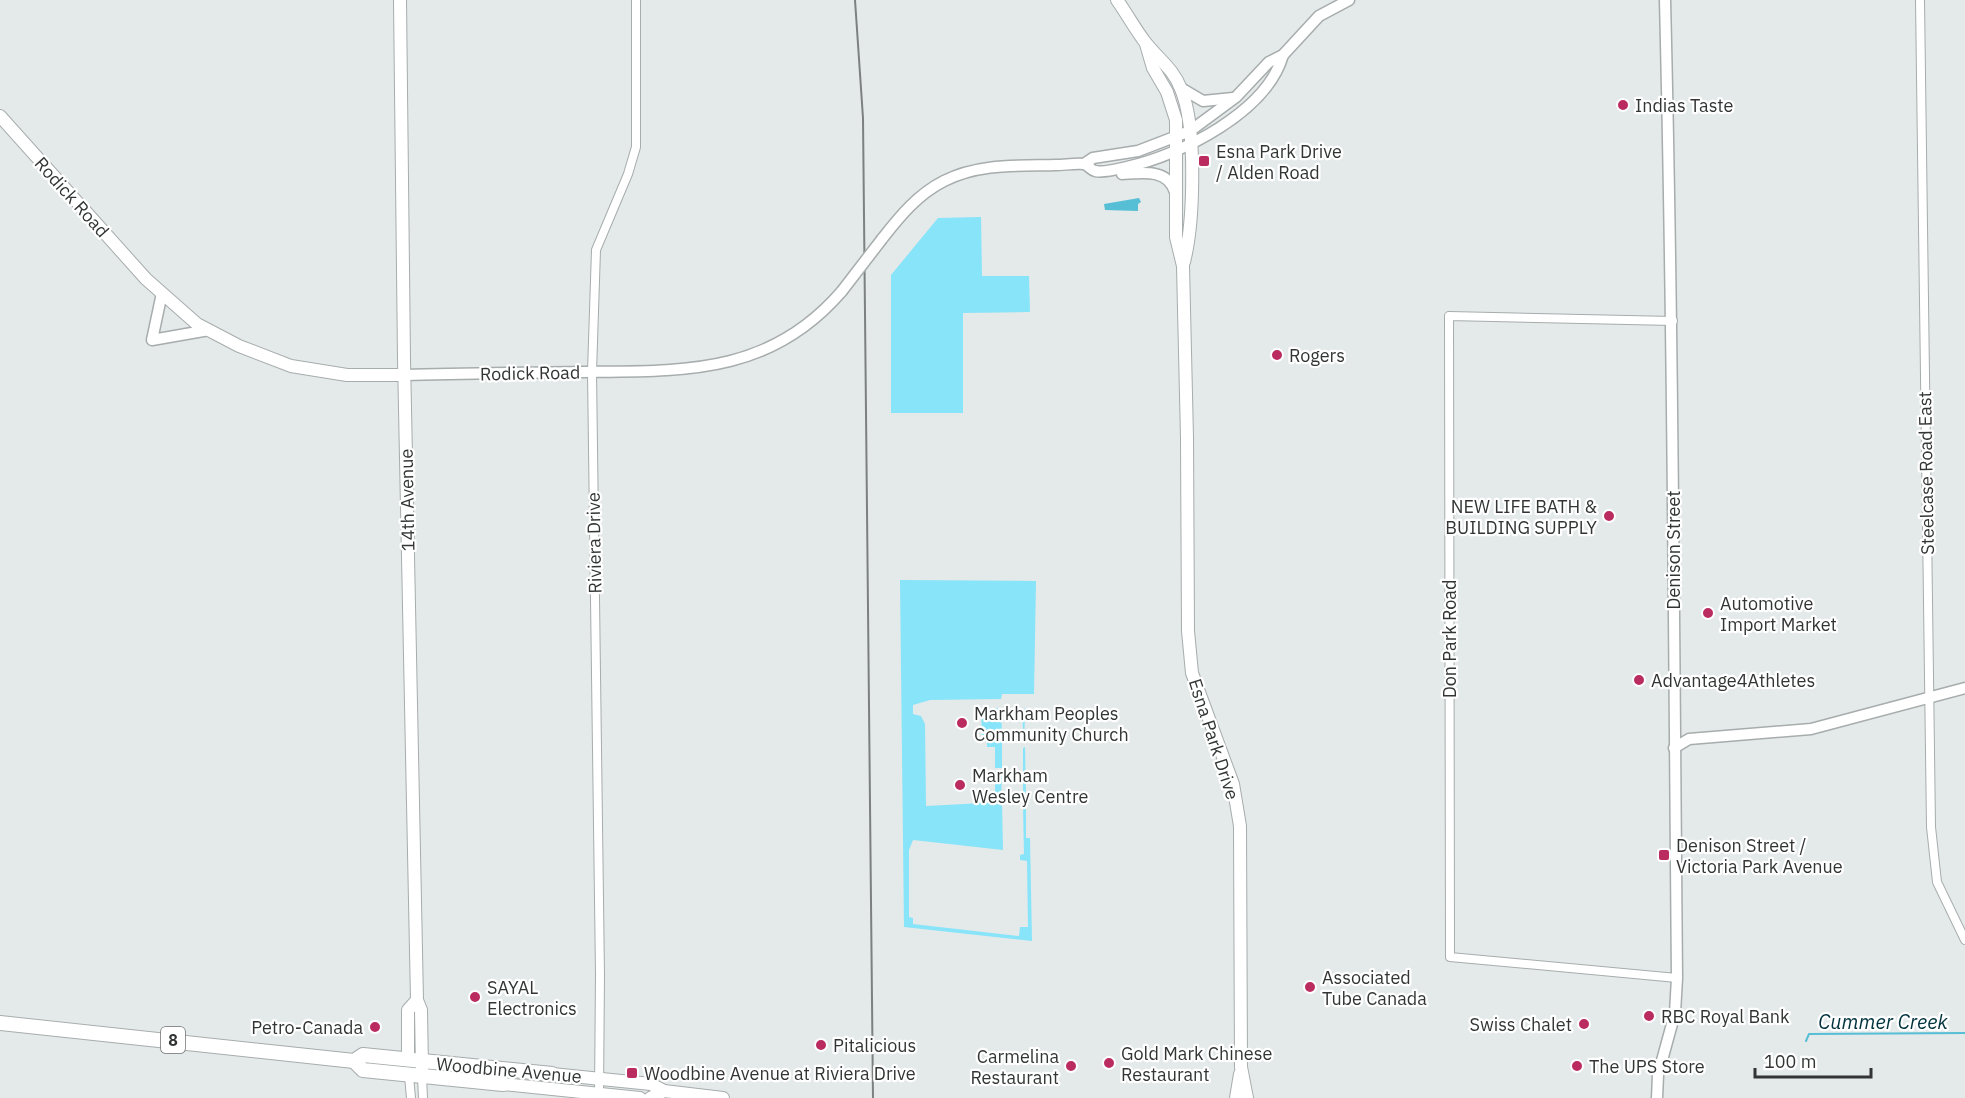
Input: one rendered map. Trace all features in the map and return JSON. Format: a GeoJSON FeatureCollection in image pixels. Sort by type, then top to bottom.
{"type":"FeatureCollection","features":[{"type":"Feature","properties":{"kind":"main road","name":"14th Avenue"},"geometry":{"type":"LineString","coordinates":[[400,0],[404,375],[417,1000],[408,1010],[415,1076]]}},
{"type":"Feature","properties":{"kind":"main road"},"geometry":{"type":"LineString","coordinates":[[1117,0],[1146,44]]}},
{"type":"Feature","properties":{"kind":"main road","name":"Esna Park Drive"},"geometry":{"type":"LineString","coordinates":[[1146,44],[1164,59],[1181,88],[1189,114],[1190,239],[1183,266]]}},
{"type":"Feature","properties":{"kind":"main road","name":"Esna Park Drive"},"geometry":{"type":"LineString","coordinates":[[1146,44],[1153,68],[1167,92],[1176,120],[1176,237],[1183,266],[1188,631],[1192,673],[1233,784],[1240,826],[1241,1067],[1236,1098]]}},
{"type":"Feature","properties":{"kind":"main road","name":"Rodick Road"},"geometry":{"type":"LineString","coordinates":[[0,116],[146,279],[197,324],[239,346],[291,366],[347,375],[404,375]]}},
{"type":"Feature","properties":{"kind":"main road","name":"Woodbine Avenue"},"geometry":{"type":"LineString","coordinates":[[0,1023],[354,1061],[363,1070],[640,1098]]}},
{"type":"Feature","properties":{"kind":"main road","name":"Woodbine Avenue"},"geometry":{"type":"LineString","coordinates":[[354,1061],[363,1055],[599,1078],[651,1084],[664,1091],[723,1098]]}},
{"type":"Feature","properties":{"kind":"main road"},"geometry":{"type":"LineString","coordinates":[[471,1082],[474,1067]]}},
{"type":"Feature","properties":{"kind":"main road","name":"Esna Park Drive"},"geometry":{"type":"LineString","coordinates":[[1241,1067],[1247,1098]]}},
{"type":"Feature","properties":{"kind":"main road"},"geometry":{"type":"LineString","coordinates":[[650,1098],[664,1091]]}},
{"type":"Feature","properties":{"kind":"street","name":"Riviera Drive"},"geometry":{"type":"LineString","coordinates":[[599,1094],[592,372],[596,250],[628,174],[636,147],[636,0]]}},
{"type":"Feature","properties":{"kind":"street"},"geometry":{"type":"LineString","coordinates":[[1190,138],[1236,97],[1269,62],[1283,55],[1319,16],[1349,0]]}},
{"type":"Feature","properties":{"kind":"street","name":"Denison Street"},"geometry":{"type":"LineString","coordinates":[[1657,1098],[1658,1075],[1675,1012],[1677,978],[1672,321],[1665,0]]}},
{"type":"Feature","properties":{"kind":"street","name":"Steelcase Road East"},"geometry":{"type":"LineString","coordinates":[[1920,0],[1928,697],[1933,860],[1941,891],[1963,928],[1965,940]]}},
{"type":"Feature","properties":{"kind":"street"},"geometry":{"type":"LineString","coordinates":[[1095,171],[1143,164],[1177,144],[1221,127],[1248,104],[1278,72],[1283,55]]}},
{"type":"Feature","properties":{"kind":"street"},"geometry":{"type":"LineString","coordinates":[[1181,88],[1203,102],[1236,97]]}},
{"type":"Feature","properties":{"kind":"street","name":"Rodick Road"},"geometry":{"type":"LineString","coordinates":[[404,375],[689,370],[744,357],[774,345],[805,327],[822,313],[912,204],[953,177],[988,167],[1084,164],[1093,158],[1177,144]]}},
{"type":"Feature","properties":{"kind":"street"},"geometry":{"type":"LineString","coordinates":[[1084,164],[1095,171],[1121,174],[1150,172],[1163,176],[1173,183],[1177,199]]}},
{"type":"Feature","properties":{"kind":"street"},"geometry":{"type":"LineString","coordinates":[[162,293],[152,340],[209,330]]}},
{"type":"Feature","properties":{"kind":"street","name":"Don Park Road"},"geometry":{"type":"LineString","coordinates":[[1672,321],[1449,316],[1450,957],[1677,978]]}},
{"type":"Feature","properties":{"kind":"street"},"geometry":{"type":"LineString","coordinates":[[1674,748],[1689,739],[1811,729],[1965,688]]}},
{"type":"Feature","properties":{"kind":"street","name":"14th Avenue"},"geometry":{"type":"LineString","coordinates":[[411,1098],[415,1076]]}},
{"type":"Feature","properties":{"kind":"street","name":"14th Avenue"},"geometry":{"type":"LineString","coordinates":[[415,1076],[423,1098]]}},
{"type":"Feature","properties":{"kind":"shaded area"},"geometry":{"type":"Polygon","coordinates":[[[1139,198],[1141,202],[1138,204],[1138,211],[1105,210],[1104,204],[1139,198]]]}},
{"type":"Feature","properties":{"kind":"shaded area"},"geometry":{"type":"Polygon","coordinates":[[[981,217],[982,276],[1029,276],[1030,312],[963,313],[963,413],[891,413],[891,275],[938,218],[981,217]]]}},
{"type":"Feature","properties":{"kind":"shaded area"},"geometry":{"type":"Polygon","coordinates":[[[900,580],[1036,581],[1034,694],[1002,694],[1001,699],[930,700],[913,705],[913,714],[921,716],[925,724],[926,806],[1002,802],[1003,850],[913,840],[909,850],[909,917],[913,918],[913,924],[1019,936],[1020,927],[1028,927],[1027,861],[1020,860],[1020,855],[1024,854],[1023,806],[1026,804],[1026,838],[1030,838],[1032,941],[904,927],[900,580]]]}},
{"type":"Feature","properties":{"kind":"shaded area"},"geometry":{"type":"Polygon","coordinates":[[[1001,708],[1002,735],[982,735],[981,709],[1001,708]]]}},
{"type":"Feature","properties":{"kind":"shaded area"},"geometry":{"type":"Polygon","coordinates":[[[1026,708],[1031,710],[1032,715],[1025,716],[1024,741],[1022,716],[1019,714],[1026,708]]]}},
{"type":"Feature","properties":{"kind":"shaded area"},"geometry":{"type":"Polygon","coordinates":[[[987,742],[1002,742],[1002,768],[995,768],[995,747],[987,747],[987,742]]]}},
{"type":"Feature","properties":{"kind":"shaded area"},"geometry":{"type":"Polygon","coordinates":[[[1025,747],[1026,798],[1023,796],[1023,748],[1025,747]]]}},
{"type":"Feature","properties":{"kind":"shaded area"},"geometry":{"type":"Polygon","coordinates":[[[995,771],[1002,771],[1001,800],[995,800],[995,771]]]}},
{"type":"Feature","properties":{"kind":"waterway","name":"Cummer Creek"},"geometry":{"type":"LineString","coordinates":[[1806,1041],[1809,1034],[1965,1033]]}},
{"type":"Feature","properties":{"kind":"railway"},"geometry":{"type":"LineString","coordinates":[[855,0],[863,118],[873,1098]]}},
{"type":"Feature","properties":{"kind":"place","name":"Indias Taste"},"geometry":{"type":"Point","coordinates":[1623,105]}},
{"type":"Feature","properties":{"kind":"place","name":"Esna Park Drive / Alden Road"},"geometry":{"type":"Point","coordinates":[1204,161]}},
{"type":"Feature","properties":{"kind":"place","name":"Rogers"},"geometry":{"type":"Point","coordinates":[1277,355]}},
{"type":"Feature","properties":{"kind":"place","name":"NEW LIFE BATH & BUILDING SUPPLY"},"geometry":{"type":"Point","coordinates":[1609,516]}},
{"type":"Feature","properties":{"kind":"place","name":"Automotive Import Market"},"geometry":{"type":"Point","coordinates":[1708,613]}},
{"type":"Feature","properties":{"kind":"place","name":"Advantage4Athletes"},"geometry":{"type":"Point","coordinates":[1639,680]}},
{"type":"Feature","properties":{"kind":"place","name":"Markham Peoples Community Church"},"geometry":{"type":"Point","coordinates":[962,723]}},
{"type":"Feature","properties":{"kind":"place","name":"Markham Wesley Centre"},"geometry":{"type":"Point","coordinates":[960,785]}},
{"type":"Feature","properties":{"kind":"place","name":"Denison Street / Victoria Park Avenue"},"geometry":{"type":"Point","coordinates":[1664,855]}},
{"type":"Feature","properties":{"kind":"place","name":"Associated Tube Canada"},"geometry":{"type":"Point","coordinates":[1310,987]}},
{"type":"Feature","properties":{"kind":"place","name":"SAYAL Electronics"},"geometry":{"type":"Point","coordinates":[475,997]}},
{"type":"Feature","properties":{"kind":"place","name":"RBC Royal Bank"},"geometry":{"type":"Point","coordinates":[1649,1016]}},
{"type":"Feature","properties":{"kind":"place","name":"Swiss Chalet"},"geometry":{"type":"Point","coordinates":[1584,1024]}},
{"type":"Feature","properties":{"kind":"place","name":"Petro-Canada"},"geometry":{"type":"Point","coordinates":[375,1027]}},
{"type":"Feature","properties":{"kind":"place","name":"Pitalicious"},"geometry":{"type":"Point","coordinates":[821,1045]}},
{"type":"Feature","properties":{"kind":"place","name":"Gold Mark Chinese Restaurant"},"geometry":{"type":"Point","coordinates":[1109,1063]}},
{"type":"Feature","properties":{"kind":"place","name":"Carmelina Restaurant"},"geometry":{"type":"Point","coordinates":[1071,1066]}},
{"type":"Feature","properties":{"kind":"place","name":"The UPS Store"},"geometry":{"type":"Point","coordinates":[1577,1066]}},
{"type":"Feature","properties":{"kind":"place","name":"Woodbine Avenue at Riviera Drive"},"geometry":{"type":"Point","coordinates":[632,1073]}}]}
